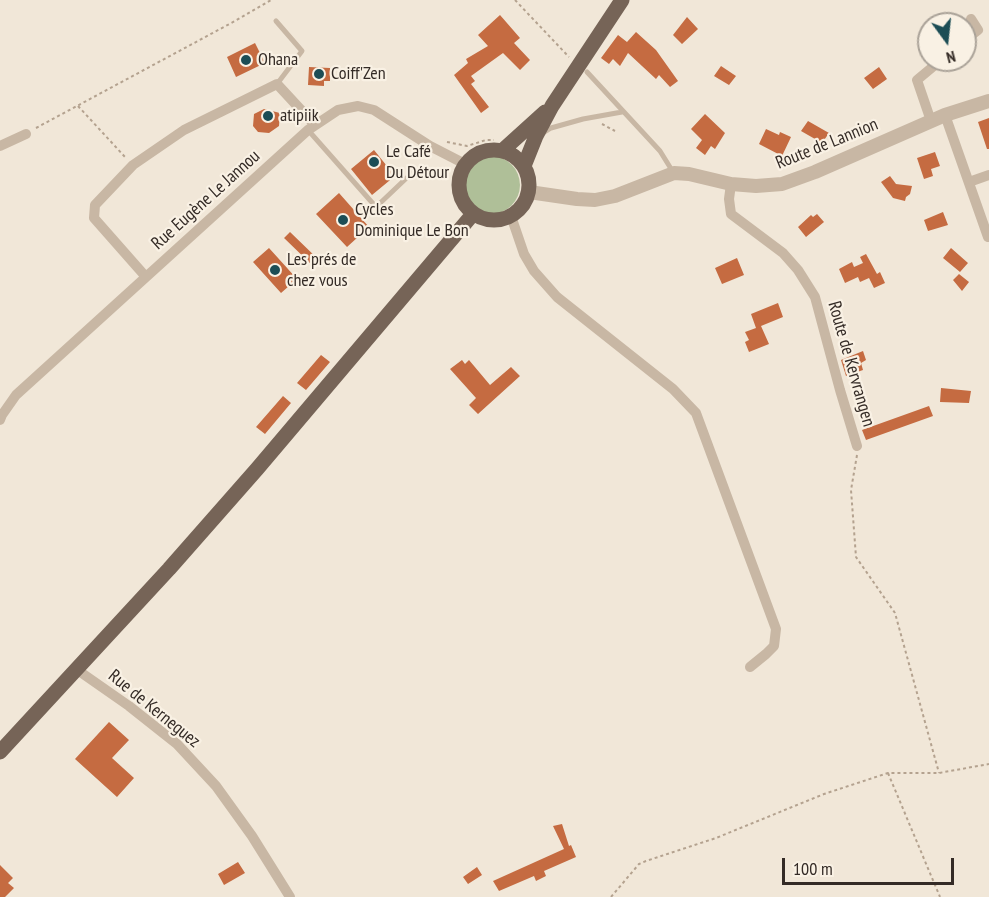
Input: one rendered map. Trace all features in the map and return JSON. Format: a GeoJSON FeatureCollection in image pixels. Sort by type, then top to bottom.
{"type":"FeatureCollection","features":[{"type":"Feature","properties":{"kind":"main road"},"geometry":{"type":"LineString","coordinates":[[524,166],[536,136],[552,106],[583,69],[622,0]]}},
{"type":"Feature","properties":{"kind":"main road"},"geometry":{"type":"LineString","coordinates":[[502,145],[524,166],[529,178],[529,192],[525,202],[511,216],[498,220],[485,219],[473,214],[464,204],[459,191],[459,177],[465,164],[472,156],[502,145],[552,106]]}},
{"type":"Feature","properties":{"kind":"main road"},"geometry":{"type":"LineString","coordinates":[[0,752],[169,569],[242,486],[473,214]]}},
{"type":"Feature","properties":{"kind":"street"},"geometry":{"type":"LineString","coordinates":[[927,72],[917,80],[931,121]]}},
{"type":"Feature","properties":{"kind":"street"},"geometry":{"type":"LineString","coordinates":[[146,277],[94,218],[95,205],[133,165],[184,129],[277,84],[311,127]]}},
{"type":"Feature","properties":{"kind":"street","name":"Route de Lannion"},"geometry":{"type":"LineString","coordinates":[[529,192],[595,200],[615,196],[674,173],[689,174],[731,184],[756,186],[782,183],[815,172],[945,115],[989,101]]}},
{"type":"Feature","properties":{"kind":"street","name":"Rue Eugène Le Jannou"},"geometry":{"type":"LineString","coordinates":[[0,420],[16,395],[311,127],[338,110],[358,106],[374,110],[430,146],[465,164]]}},
{"type":"Feature","properties":{"kind":"street"},"geometry":{"type":"LineString","coordinates":[[945,115],[988,237]]}},
{"type":"Feature","properties":{"kind":"street"},"geometry":{"type":"LineString","coordinates":[[0,146],[26,134]]}},
{"type":"Feature","properties":{"kind":"street"},"geometry":{"type":"LineString","coordinates":[[969,182],[989,175]]}},
{"type":"Feature","properties":{"kind":"street","name":"Route de Kervrangen"},"geometry":{"type":"LineString","coordinates":[[731,184],[729,200],[731,214],[783,254],[798,270],[815,297],[857,446]]}},
{"type":"Feature","properties":{"kind":"street"},"geometry":{"type":"LineString","coordinates":[[511,216],[524,254],[534,271],[557,297],[673,389],[696,413],[776,629],[774,646],[750,667]]}},
{"type":"Feature","properties":{"kind":"street","name":"Rue de Kerneguez"},"geometry":{"type":"LineString","coordinates":[[76,669],[129,706],[177,744],[216,786],[252,836],[290,897]]}},
{"type":"Feature","properties":{"kind":"lane"},"geometry":{"type":"LineString","coordinates":[[276,21],[302,51],[277,84]]}},
{"type":"Feature","properties":{"kind":"lane"},"geometry":{"type":"LineString","coordinates":[[583,69],[660,151],[674,173]]}},
{"type":"Feature","properties":{"kind":"lane"},"geometry":{"type":"LineString","coordinates":[[536,136],[551,128],[583,119],[622,112]]}},
{"type":"Feature","properties":{"kind":"lane"},"geometry":{"type":"LineString","coordinates":[[311,127],[376,207],[415,170]]}},
{"type":"Feature","properties":{"kind":"path"},"geometry":{"type":"LineString","coordinates":[[26,134],[271,0]]}},
{"type":"Feature","properties":{"kind":"path"},"geometry":{"type":"LineString","coordinates":[[515,0],[583,69]]}},
{"type":"Feature","properties":{"kind":"path"},"geometry":{"type":"LineString","coordinates":[[78,106],[133,165]]}},
{"type":"Feature","properties":{"kind":"path"},"geometry":{"type":"LineString","coordinates":[[601,124],[615,131]]}},
{"type":"Feature","properties":{"kind":"path"},"geometry":{"type":"LineString","coordinates":[[438,139],[467,146],[486,140],[502,145]]}},
{"type":"Feature","properties":{"kind":"path"},"geometry":{"type":"LineString","coordinates":[[857,446],[851,490],[856,557],[896,613],[939,773]]}},
{"type":"Feature","properties":{"kind":"path"},"geometry":{"type":"LineString","coordinates":[[610,897],[639,864],[716,838],[824,794],[888,773],[939,773],[989,764]]}},
{"type":"Feature","properties":{"kind":"path"},"geometry":{"type":"LineString","coordinates":[[888,773],[940,897]]}},
{"type":"Feature","properties":{"kind":"green space"},"geometry":{"type":"Polygon","coordinates":[[[491,156],[502,158],[512,164],[518,174],[520,185],[518,196],[512,206],[502,212],[491,214],[480,212],[470,206],[464,196],[462,185],[464,174],[470,164],[480,158],[491,156]]]}},
{"type":"Feature","properties":{"kind":"building"},"geometry":{"type":"Polygon","coordinates":[[[500,15],[520,38],[514,43],[530,60],[520,70],[503,53],[471,76],[475,81],[471,84],[489,107],[481,113],[454,75],[468,63],[466,59],[488,46],[478,35],[500,15]]]}},
{"type":"Feature","properties":{"kind":"building"},"geometry":{"type":"Polygon","coordinates":[[[687,17],[698,29],[682,44],[673,35],[687,17]]]}},
{"type":"Feature","properties":{"kind":"building"},"geometry":{"type":"Polygon","coordinates":[[[636,32],[656,50],[678,81],[670,87],[659,75],[656,79],[628,53],[620,66],[613,59],[609,64],[601,58],[618,35],[627,42],[636,32]]]}},
{"type":"Feature","properties":{"kind":"building","name":"Ohana"},"geometry":{"type":"Polygon","coordinates":[[[255,43],[265,63],[236,77],[227,57],[255,43]]]}},
{"type":"Feature","properties":{"kind":"building"},"geometry":{"type":"Polygon","coordinates":[[[721,66],[736,76],[729,85],[714,76],[721,66]]]}},
{"type":"Feature","properties":{"kind":"building","name":"Coiff'Zen"},"geometry":{"type":"Polygon","coordinates":[[[309,67],[330,68],[330,81],[324,81],[324,86],[308,85],[309,67]]]}},
{"type":"Feature","properties":{"kind":"building"},"geometry":{"type":"Polygon","coordinates":[[[879,67],[887,79],[873,89],[864,78],[879,67]]]}},
{"type":"Feature","properties":{"kind":"building","name":"atipiik"},"geometry":{"type":"Polygon","coordinates":[[[264,109],[280,113],[279,126],[269,133],[258,132],[253,126],[254,114],[264,109]]]}},
{"type":"Feature","properties":{"kind":"building"},"geometry":{"type":"Polygon","coordinates":[[[705,114],[725,133],[715,149],[711,146],[705,155],[696,148],[702,140],[691,129],[705,114]]]}},
{"type":"Feature","properties":{"kind":"building"},"geometry":{"type":"Polygon","coordinates":[[[989,118],[989,149],[987,149],[978,122],[989,118]]]}},
{"type":"Feature","properties":{"kind":"building"},"geometry":{"type":"Polygon","coordinates":[[[808,121],[829,133],[822,143],[801,131],[808,121]]]}},
{"type":"Feature","properties":{"kind":"building"},"geometry":{"type":"Polygon","coordinates":[[[766,129],[791,137],[782,156],[759,144],[766,129]]]}},
{"type":"Feature","properties":{"kind":"building"},"geometry":{"type":"Polygon","coordinates":[[[374,150],[395,176],[372,195],[351,169],[374,150]]]}},
{"type":"Feature","properties":{"kind":"building"},"geometry":{"type":"Polygon","coordinates":[[[935,152],[940,166],[931,169],[933,176],[924,179],[917,158],[935,152]]]}},
{"type":"Feature","properties":{"kind":"building"},"geometry":{"type":"Polygon","coordinates":[[[890,176],[896,184],[912,186],[905,201],[893,198],[881,182],[890,176]]]}},
{"type":"Feature","properties":{"kind":"building","name":"Cycles Dominique Le Bon"},"geometry":{"type":"Polygon","coordinates":[[[339,193],[369,227],[347,247],[316,214],[339,193]]]}},
{"type":"Feature","properties":{"kind":"building"},"geometry":{"type":"Polygon","coordinates":[[[943,212],[948,225],[928,231],[924,220],[943,212]]]}},
{"type":"Feature","properties":{"kind":"building"},"geometry":{"type":"Polygon","coordinates":[[[817,214],[824,222],[806,237],[798,227],[811,215],[813,217],[817,214]]]}},
{"type":"Feature","properties":{"kind":"building"},"geometry":{"type":"Polygon","coordinates":[[[290,232],[320,261],[314,267],[284,238],[290,232]]]}},
{"type":"Feature","properties":{"kind":"building","name":"Les prés de chez vous"},"geometry":{"type":"Polygon","coordinates":[[[269,248],[297,279],[281,293],[253,262],[269,248]]]}},
{"type":"Feature","properties":{"kind":"building"},"geometry":{"type":"Polygon","coordinates":[[[951,248],[968,263],[960,272],[943,258],[951,248]]]}},
{"type":"Feature","properties":{"kind":"building"},"geometry":{"type":"Polygon","coordinates":[[[866,254],[877,274],[880,272],[885,283],[874,288],[869,278],[860,282],[858,277],[845,283],[839,269],[852,262],[854,267],[863,263],[860,257],[866,254]]]}},
{"type":"Feature","properties":{"kind":"building"},"geometry":{"type":"Polygon","coordinates":[[[737,258],[744,275],[722,284],[715,268],[737,258]]]}},
{"type":"Feature","properties":{"kind":"building"},"geometry":{"type":"Polygon","coordinates":[[[959,274],[969,282],[962,291],[953,280],[959,274]]]}},
{"type":"Feature","properties":{"kind":"building"},"geometry":{"type":"Polygon","coordinates":[[[778,303],[783,317],[761,326],[769,344],[749,352],[745,342],[749,340],[745,332],[756,328],[751,314],[778,303]]]}},
{"type":"Feature","properties":{"kind":"building"},"geometry":{"type":"Polygon","coordinates":[[[863,351],[866,360],[861,363],[863,370],[846,376],[841,360],[863,351]]]}},
{"type":"Feature","properties":{"kind":"building"},"geometry":{"type":"Polygon","coordinates":[[[321,355],[330,362],[306,390],[297,383],[321,355]]]}},
{"type":"Feature","properties":{"kind":"building"},"geometry":{"type":"Polygon","coordinates":[[[462,360],[465,364],[469,360],[490,385],[511,367],[520,376],[478,414],[469,405],[476,398],[450,369],[462,360]]]}},
{"type":"Feature","properties":{"kind":"building"},"geometry":{"type":"Polygon","coordinates":[[[941,388],[971,391],[969,403],[940,402],[941,388]]]}},
{"type":"Feature","properties":{"kind":"building"},"geometry":{"type":"Polygon","coordinates":[[[283,396],[291,403],[265,434],[256,427],[283,396]]]}},
{"type":"Feature","properties":{"kind":"building"},"geometry":{"type":"Polygon","coordinates":[[[929,406],[933,416],[866,440],[862,430],[929,406]]]}},
{"type":"Feature","properties":{"kind":"building"},"geometry":{"type":"Polygon","coordinates":[[[109,722],[129,740],[112,758],[134,778],[117,797],[75,759],[109,722]]]}},
{"type":"Feature","properties":{"kind":"building"},"geometry":{"type":"Polygon","coordinates":[[[562,824],[569,846],[571,845],[576,857],[544,871],[546,876],[536,881],[534,876],[499,891],[493,881],[564,849],[553,826],[562,824]]]}},
{"type":"Feature","properties":{"kind":"building"},"geometry":{"type":"Polygon","coordinates":[[[238,862],[245,873],[224,885],[218,874],[238,862]]]}},
{"type":"Feature","properties":{"kind":"building"},"geometry":{"type":"Polygon","coordinates":[[[0,865],[13,878],[8,883],[14,888],[5,897],[0,897],[0,865]]]}},
{"type":"Feature","properties":{"kind":"building"},"geometry":{"type":"Polygon","coordinates":[[[477,867],[482,875],[468,884],[463,877],[477,867]]]}},
{"type":"Feature","properties":{"kind":"place","name":"Ohana"},"geometry":{"type":"Point","coordinates":[246,60]}},
{"type":"Feature","properties":{"kind":"place","name":"Coiff'Zen"},"geometry":{"type":"Point","coordinates":[319,74]}},
{"type":"Feature","properties":{"kind":"place","name":"atipiik"},"geometry":{"type":"Point","coordinates":[268,116]}},
{"type":"Feature","properties":{"kind":"place","name":"Le Café Du Détour"},"geometry":{"type":"Point","coordinates":[374,162]}},
{"type":"Feature","properties":{"kind":"place","name":"Cycles Dominique Le Bon"},"geometry":{"type":"Point","coordinates":[343,220]}},
{"type":"Feature","properties":{"kind":"place","name":"Les prés de chez vous"},"geometry":{"type":"Point","coordinates":[275,270]}}]}
